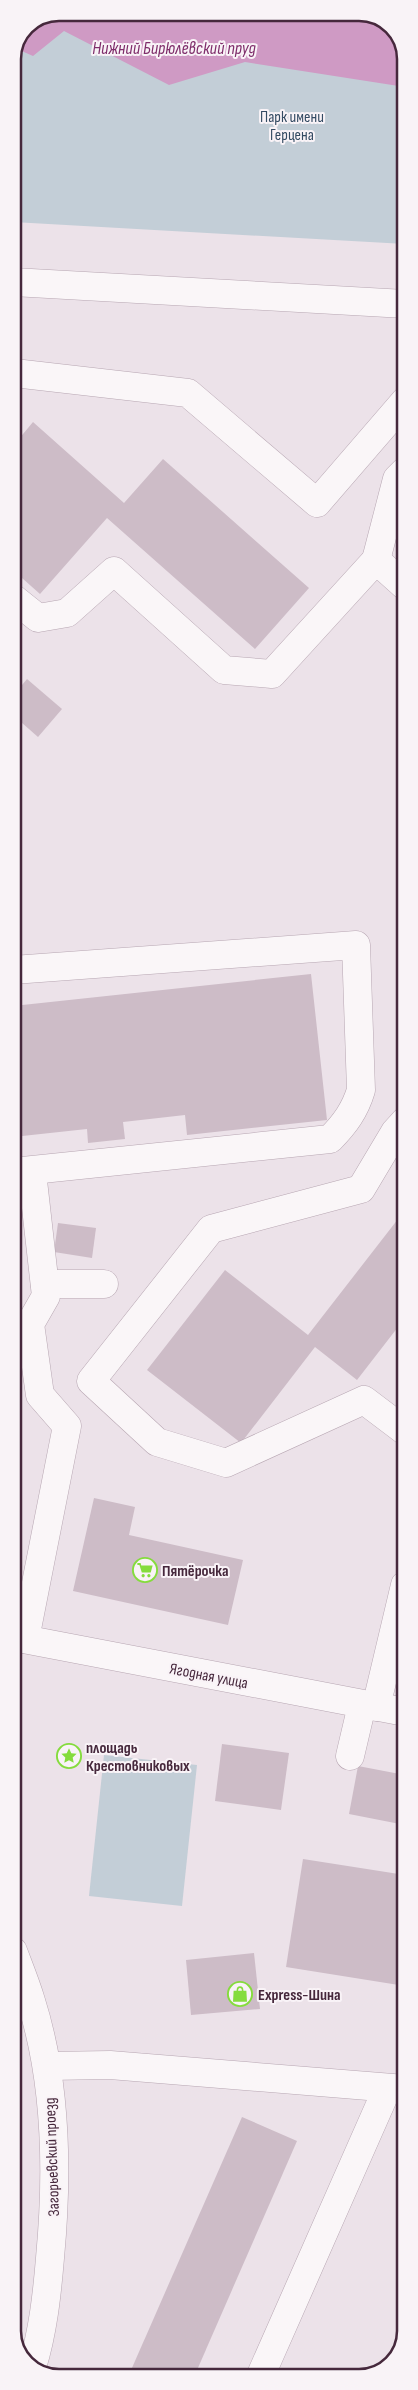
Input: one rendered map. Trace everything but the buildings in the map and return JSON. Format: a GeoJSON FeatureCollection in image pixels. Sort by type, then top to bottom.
{"type":"FeatureCollection","features":[{"type":"Feature","properties":{"kind":"street"},"geometry":{"type":"LineString","coordinates":[[21,283],[396,304]]}},
{"type":"Feature","properties":{"kind":"street"},"geometry":{"type":"LineString","coordinates":[[21,374],[188,393],[317,503],[396,411]]}},
{"type":"Feature","properties":{"kind":"street"},"geometry":{"type":"LineString","coordinates":[[21,605],[38,618],[67,613],[114,570],[224,670],[272,674],[376,560],[396,482]]}},
{"type":"Feature","properties":{"kind":"street"},"geometry":{"type":"LineString","coordinates":[[376,560],[396,578]]}},
{"type":"Feature","properties":{"kind":"street"},"geometry":{"type":"LineString","coordinates":[[21,969],[356,945],[361,1090],[353,1112],[330,1139],[22,1172],[46,1296],[30,1324],[40,1396],[73,1418],[22,1627]]}},
{"type":"Feature","properties":{"kind":"street"},"geometry":{"type":"LineString","coordinates":[[396,1131],[361,1189],[211,1229],[92,1381],[156,1442],[226,1463],[364,1400],[397,1424]]}},
{"type":"Feature","properties":{"kind":"street"},"geometry":{"type":"LineString","coordinates":[[45,1284],[104,1284]]}},
{"type":"Feature","properties":{"kind":"street"},"geometry":{"type":"LineString","coordinates":[[350,1756],[369,1706],[397,1613]]}},
{"type":"Feature","properties":{"kind":"street","name":"Ягодная улица"},"geometry":{"type":"LineString","coordinates":[[22,1639],[397,1711]]}},
{"type":"Feature","properties":{"kind":"street","name":"Загорьевский проезд"},"geometry":{"type":"LineString","coordinates":[[22,1975],[32,2002],[47,2066],[53,2119],[55,2211],[47,2292],[34,2359]]}},
{"type":"Feature","properties":{"kind":"street"},"geometry":{"type":"LineString","coordinates":[[47,2066],[110,2065],[396,2089],[264,2368]]}},
{"type":"Feature","properties":{"kind":"green space","name":"Парк имени Герцена"},"geometry":{"type":"Polygon","coordinates":[[[59,21],[362,21],[374,24],[389,36],[393,42],[396,54],[396,243],[21,222],[21,59],[24,44],[32,32],[44,24],[59,21]]]}},
{"type":"Feature","properties":{"kind":"green space"},"geometry":{"type":"Polygon","coordinates":[[[104,1755],[197,1765],[182,1906],[89,1896],[104,1755]]]}},
{"type":"Feature","properties":{"kind":"water","name":"Нижний Бирюлёвский пруд"},"geometry":{"type":"Polygon","coordinates":[[[59,21],[362,21],[374,24],[380,28],[393,42],[396,54],[396,86],[245,62],[169,85],[64,31],[33,56],[22,51],[24,44],[32,32],[44,24],[59,21]]]}},
{"type":"Feature","properties":{"kind":"place","name":"Пятёрочка"},"geometry":{"type":"Point","coordinates":[145,1570]}},
{"type":"Feature","properties":{"kind":"place","name":"площадь Крестовниковых"},"geometry":{"type":"Point","coordinates":[69,1756]}},
{"type":"Feature","properties":{"kind":"place","name":"Express-Шина"},"geometry":{"type":"Point","coordinates":[240,1994]}}]}
